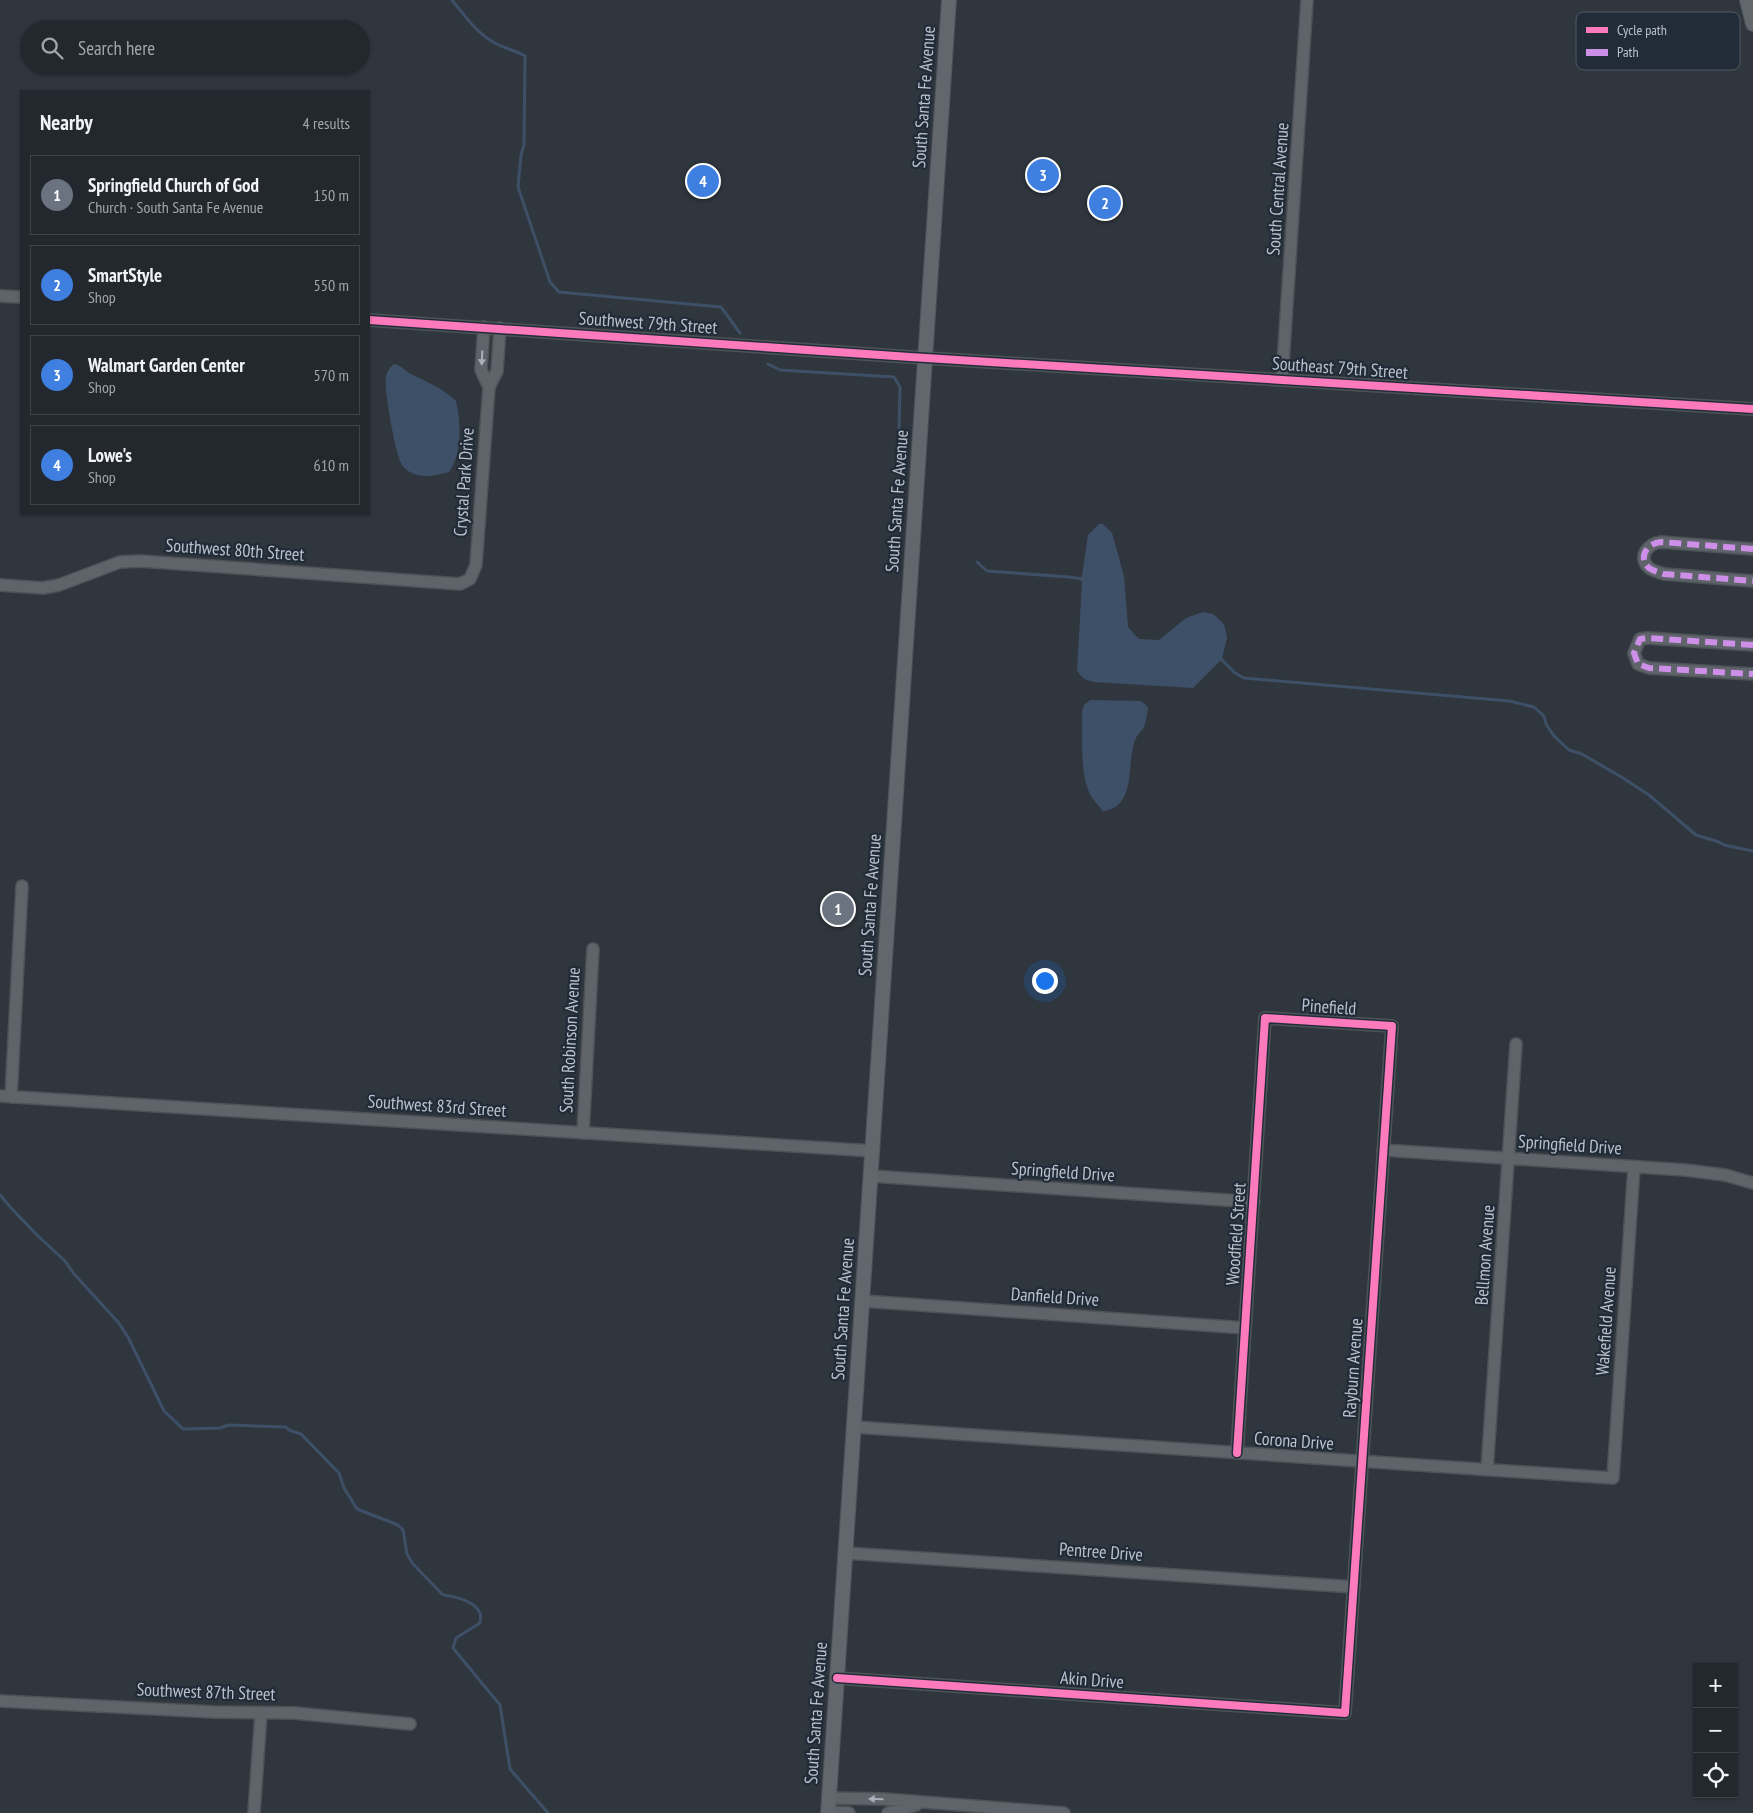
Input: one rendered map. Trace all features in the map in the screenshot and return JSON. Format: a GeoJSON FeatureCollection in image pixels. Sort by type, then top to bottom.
{"type":"FeatureCollection","features":[{"type":"Feature","properties":{"kind":"main road","name":"South Santa Fe Avenue"},"geometry":{"type":"LineString","coordinates":[[828,1813],[949,0]]}},
{"type":"Feature","properties":{"kind":"main road"},"geometry":{"type":"LineString","coordinates":[[1747,0],[1753,24]]}},
{"type":"Feature","properties":{"kind":"street","name":"South Central Avenue"},"geometry":{"type":"LineString","coordinates":[[1282,379],[1308,0]]}},
{"type":"Feature","properties":{"kind":"street"},"geometry":{"type":"LineString","coordinates":[[0,296],[20,297]]}},
{"type":"Feature","properties":{"kind":"street","name":"Southwest 79th Street"},"geometry":{"type":"LineString","coordinates":[[370,320],[926,358]]}},
{"type":"Feature","properties":{"kind":"street","name":"Crystal Park Drive"},"geometry":{"type":"LineString","coordinates":[[484,327],[481,370],[489,387]]}},
{"type":"Feature","properties":{"kind":"street","name":"Crystal Park Drive"},"geometry":{"type":"LineString","coordinates":[[470,579],[476,565],[489,387],[497,371],[500,328]]}},
{"type":"Feature","properties":{"kind":"street","name":"Southeast 79th Street"},"geometry":{"type":"LineString","coordinates":[[926,358],[1753,409]]}},
{"type":"Feature","properties":{"kind":"street"},"geometry":{"type":"LineString","coordinates":[[1753,549],[1661,542],[1646,548],[1644,556],[1646,564],[1651,570],[1664,574],[1753,581]]}},
{"type":"Feature","properties":{"kind":"street","name":"Southwest 80th Street"},"geometry":{"type":"LineString","coordinates":[[0,586],[43,588],[58,585],[120,562],[140,561],[422,582],[460,584],[470,579]]}},
{"type":"Feature","properties":{"kind":"street"},"geometry":{"type":"LineString","coordinates":[[1753,645],[1648,638],[1640,640],[1634,654],[1638,664],[1649,668],[1753,674]]}},
{"type":"Feature","properties":{"kind":"street"},"geometry":{"type":"LineString","coordinates":[[6,1097],[22,886]]}},
{"type":"Feature","properties":{"kind":"street","name":"South Robinson Avenue"},"geometry":{"type":"LineString","coordinates":[[583,1133],[592,949]]}},
{"type":"Feature","properties":{"kind":"street","name":"Pinefield"},"geometry":{"type":"LineString","coordinates":[[1265,1018],[1392,1026]]}},
{"type":"Feature","properties":{"kind":"street","name":"Woodfield Street"},"geometry":{"type":"LineString","coordinates":[[1237,1452],[1265,1018]]}},
{"type":"Feature","properties":{"kind":"street","name":"Rayburn Avenue"},"geometry":{"type":"LineString","coordinates":[[1345,1713],[1392,1026]]}},
{"type":"Feature","properties":{"kind":"street","name":"Bellmon Avenue"},"geometry":{"type":"LineString","coordinates":[[1487,1470],[1516,1044]]}},
{"type":"Feature","properties":{"kind":"street","name":"Southwest 83rd Street"},"geometry":{"type":"LineString","coordinates":[[6,1097],[873,1151]]}},
{"type":"Feature","properties":{"kind":"street","name":"Springfield Drive"},"geometry":{"type":"LineString","coordinates":[[1383,1150],[1706,1173],[1753,1183]]}},
{"type":"Feature","properties":{"kind":"street","name":"Wakefield Avenue"},"geometry":{"type":"LineString","coordinates":[[1613,1478],[1634,1167]]}},
{"type":"Feature","properties":{"kind":"street","name":"Springfield Drive"},"geometry":{"type":"LineString","coordinates":[[870,1176],[1254,1202]]}},
{"type":"Feature","properties":{"kind":"street","name":"Danfield Drive"},"geometry":{"type":"LineString","coordinates":[[863,1302],[1245,1328]]}},
{"type":"Feature","properties":{"kind":"street","name":"Corona Drive"},"geometry":{"type":"LineString","coordinates":[[854,1427],[1613,1478]]}},
{"type":"Feature","properties":{"kind":"street","name":"Pentree Drive"},"geometry":{"type":"LineString","coordinates":[[845,1553],[1354,1586]]}},
{"type":"Feature","properties":{"kind":"street","name":"Akin Drive"},"geometry":{"type":"LineString","coordinates":[[837,1678],[1345,1713]]}},
{"type":"Feature","properties":{"kind":"street","name":"Southwest 87th Street"},"geometry":{"type":"LineString","coordinates":[[0,1700],[294,1713],[410,1724]]}},
{"type":"Feature","properties":{"kind":"street"},"geometry":{"type":"LineString","coordinates":[[254,1813],[261,1713]]}},
{"type":"Feature","properties":{"kind":"street"},"geometry":{"type":"LineString","coordinates":[[829,1798],[884,1799],[922,1803],[941,1809],[1064,1813]]}},
{"type":"Feature","properties":{"kind":"street"},"geometry":{"type":"LineString","coordinates":[[888,1813],[922,1803]]}},
{"type":"Feature","properties":{"kind":"street"},"geometry":{"type":"LineString","coordinates":[[828,1813],[849,1813]]}},
{"type":"Feature","properties":{"kind":"water"},"geometry":{"type":"Polygon","coordinates":[[[394,364],[440,389],[456,401],[459,418],[459,438],[456,457],[449,472],[433,476],[413,474],[400,462],[392,429],[386,384],[387,373],[394,364]]]}},
{"type":"Feature","properties":{"kind":"water"},"geometry":{"type":"Polygon","coordinates":[[[1099,524],[1103,524],[1112,533],[1124,576],[1128,627],[1139,639],[1159,640],[1186,618],[1203,612],[1213,614],[1225,627],[1227,638],[1222,659],[1193,688],[1094,682],[1084,679],[1077,671],[1082,582],[1079,579],[1082,576],[1088,535],[1099,524]]]}},
{"type":"Feature","properties":{"kind":"water"},"geometry":{"type":"Polygon","coordinates":[[[1090,700],[1141,701],[1148,708],[1144,727],[1136,738],[1132,750],[1126,793],[1121,802],[1114,808],[1103,811],[1091,796],[1083,767],[1082,712],[1084,705],[1090,700]]]}},
{"type":"Feature","properties":{"kind":"waterway"},"geometry":{"type":"LineString","coordinates":[[452,0],[471,23],[487,38],[525,56],[524,145],[521,155],[518,187],[550,282],[559,292],[721,307],[740,333]]}},
{"type":"Feature","properties":{"kind":"waterway"},"geometry":{"type":"LineString","coordinates":[[768,364],[780,370],[894,377],[900,387],[899,428]]}},
{"type":"Feature","properties":{"kind":"waterway"},"geometry":{"type":"LineString","coordinates":[[977,562],[987,571],[1083,579]]}},
{"type":"Feature","properties":{"kind":"waterway"},"geometry":{"type":"LineString","coordinates":[[1219,657],[1235,673],[1244,678],[1509,701],[1534,707],[1544,716],[1546,724],[1554,736],[1569,750],[1582,754],[1649,795],[1696,835],[1724,845],[1753,851]]}},
{"type":"Feature","properties":{"kind":"waterway"},"geometry":{"type":"LineString","coordinates":[[0,1195],[37,1235],[65,1261],[74,1274],[118,1322],[128,1337],[164,1411],[183,1429],[220,1428],[229,1425],[286,1427],[301,1434],[339,1473],[344,1488],[357,1509],[398,1525],[403,1530],[407,1554],[413,1564],[443,1595],[463,1600],[476,1607],[480,1614],[480,1623],[456,1638],[453,1648],[500,1705],[510,1769],[548,1813]]}},
{"type":"Feature","properties":{"kind":"marked path"},"geometry":{"type":"LineString","coordinates":[[1753,549],[1661,542],[1648,548],[1644,555],[1649,568],[1664,574],[1753,581]]}},
{"type":"Feature","properties":{"kind":"marked path"},"geometry":{"type":"LineString","coordinates":[[1753,645],[1648,638],[1640,639],[1634,653],[1638,664],[1649,668],[1753,674]]}},
{"type":"Feature","properties":{"kind":"cycle path"},"geometry":{"type":"LineString","coordinates":[[370,320],[910,357],[1753,409]]}},
{"type":"Feature","properties":{"kind":"cycle path"},"geometry":{"type":"LineString","coordinates":[[837,1678],[1345,1713],[1392,1026],[1265,1018],[1237,1453]]}},
{"type":"Feature","properties":{"kind":"place","name":"Walmart Garden Center"},"geometry":{"type":"Point","coordinates":[1043,175]}},
{"type":"Feature","properties":{"kind":"place","name":"Lowe's"},"geometry":{"type":"Point","coordinates":[703,181]}},
{"type":"Feature","properties":{"kind":"place","name":"SmartStyle"},"geometry":{"type":"Point","coordinates":[1105,203]}},
{"type":"Feature","properties":{"kind":"place","name":"Springfield Church of God"},"geometry":{"type":"Point","coordinates":[838,909]}}]}
